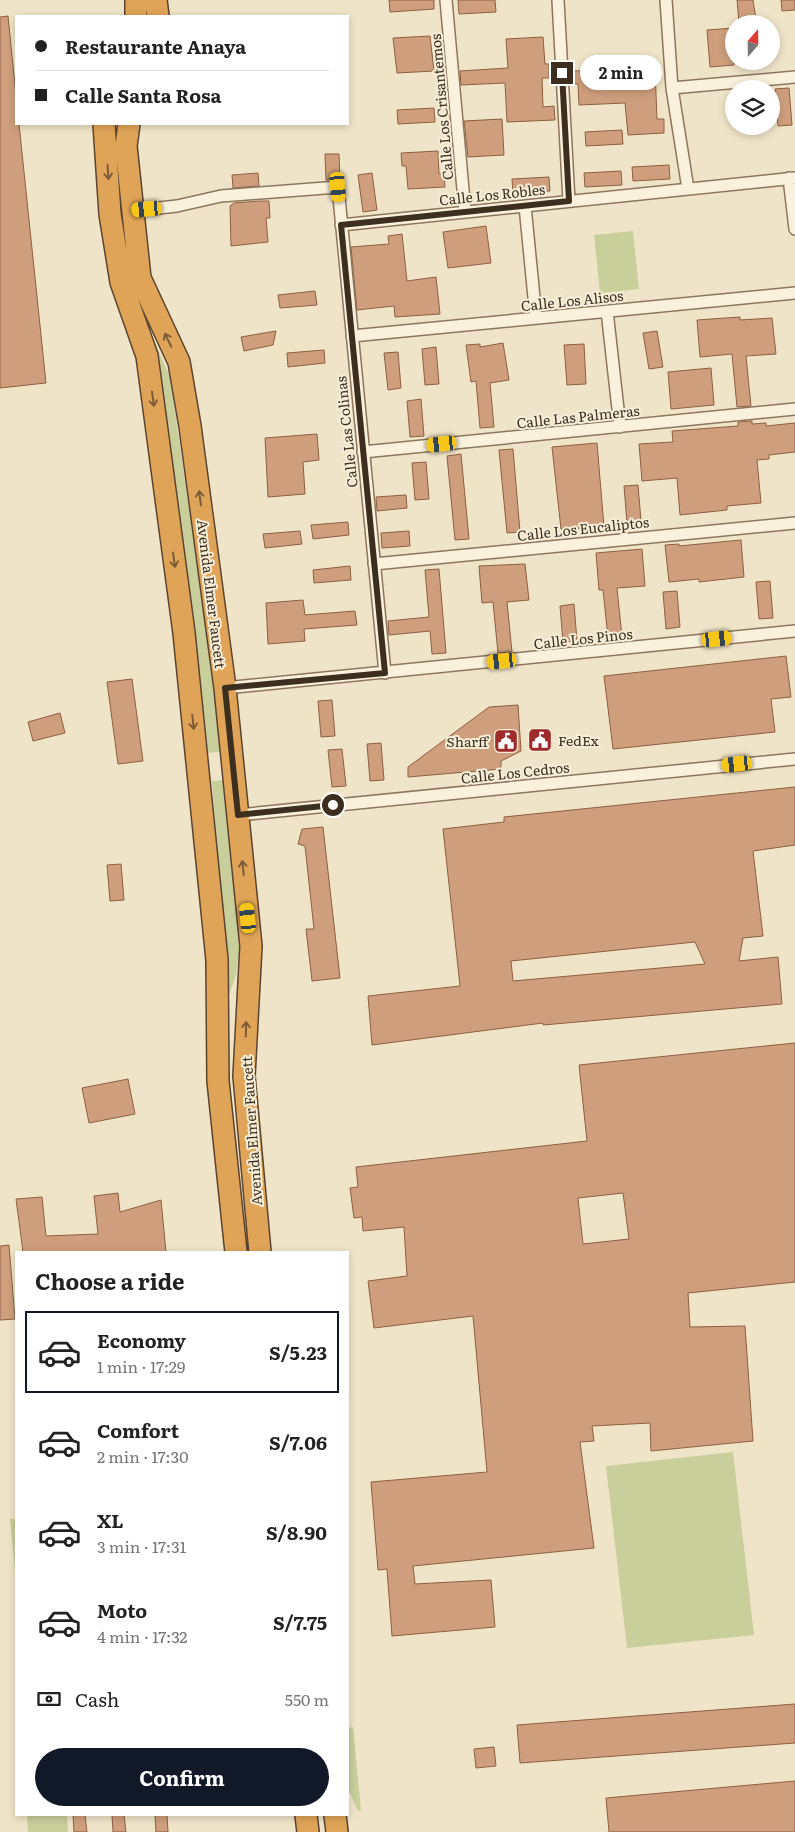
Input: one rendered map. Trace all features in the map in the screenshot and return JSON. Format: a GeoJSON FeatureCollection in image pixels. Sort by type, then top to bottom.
{"type":"FeatureCollection","features":[{"type":"Feature","properties":{"kind":"highway"},"geometry":{"type":"LineString","coordinates":[[136,0],[136,15]]}},
{"type":"Feature","properties":{"kind":"highway"},"geometry":{"type":"LineString","coordinates":[[156,0],[158,15]]}},
{"type":"Feature","properties":{"kind":"highway","name":"Avenida Elmer Faucett"},"geometry":{"type":"LineString","coordinates":[[104,125],[110,214],[121,282],[147,356],[184,633],[217,960],[218,1081],[236,1251]]}},
{"type":"Feature","properties":{"kind":"highway","name":"Avenida Elmer Faucett"},"geometry":{"type":"LineString","coordinates":[[129,125],[126,146],[140,278],[178,362],[192,436],[225,688],[251,946],[244,1076],[260,1251]]}},
{"type":"Feature","properties":{"kind":"highway"},"geometry":{"type":"LineString","coordinates":[[198,768],[232,764]]}},
{"type":"Feature","properties":{"kind":"highway"},"geometry":{"type":"LineString","coordinates":[[306,1816],[308,1832]]}},
{"type":"Feature","properties":{"kind":"highway"},"geometry":{"type":"LineString","coordinates":[[335,1816],[337,1832]]}},
{"type":"Feature","properties":{"kind":"street","name":"Calle Los Crisantemos"},"geometry":{"type":"LineString","coordinates":[[446,0],[465,212]]}},
{"type":"Feature","properties":{"kind":"street"},"geometry":{"type":"LineString","coordinates":[[558,0],[569,201]]}},
{"type":"Feature","properties":{"kind":"street"},"geometry":{"type":"LineString","coordinates":[[666,0],[672,88],[688,189]]}},
{"type":"Feature","properties":{"kind":"street"},"geometry":{"type":"LineString","coordinates":[[672,88],[795,77]]}},
{"type":"Feature","properties":{"kind":"street","name":"Calle Los Robles"},"geometry":{"type":"LineString","coordinates":[[341,225],[792,178]]}},
{"type":"Feature","properties":{"kind":"street"},"geometry":{"type":"LineString","coordinates":[[792,178],[795,229]]}},
{"type":"Feature","properties":{"kind":"street","name":"Calle Las Colinas"},"geometry":{"type":"LineString","coordinates":[[132,211],[177,206],[222,196],[338,187],[385,673]]}},
{"type":"Feature","properties":{"kind":"street"},"geometry":{"type":"LineString","coordinates":[[525,206],[536,318]]}},
{"type":"Feature","properties":{"kind":"street","name":"Calle Los Alisos"},"geometry":{"type":"LineString","coordinates":[[352,336],[795,293]]}},
{"type":"Feature","properties":{"kind":"street"},"geometry":{"type":"LineString","coordinates":[[607,311],[620,427]]}},
{"type":"Feature","properties":{"kind":"street","name":"Calle Las Palmeras"},"geometry":{"type":"LineString","coordinates":[[363,452],[795,409]]}},
{"type":"Feature","properties":{"kind":"street","name":"Calle Los Eucaliptos"},"geometry":{"type":"LineString","coordinates":[[374,564],[795,523]]}},
{"type":"Feature","properties":{"kind":"street","name":"Calle Los Pinos"},"geometry":{"type":"LineString","coordinates":[[225,688],[795,631]]}},
{"type":"Feature","properties":{"kind":"street","name":"Calle Los Cedros"},"geometry":{"type":"LineString","coordinates":[[238,815],[795,759]]}},
{"type":"Feature","properties":{"kind":"green space"},"geometry":{"type":"Polygon","coordinates":[[[633,231],[639,289],[600,293],[594,235],[633,231]]]}},
{"type":"Feature","properties":{"kind":"green space"},"geometry":{"type":"Polygon","coordinates":[[[155,343],[170,377],[224,751],[208,753],[155,343]]]}},
{"type":"Feature","properties":{"kind":"green space"},"geometry":{"type":"Polygon","coordinates":[[[225,780],[241,940],[236,975],[228,998],[212,781],[225,780]]]}},
{"type":"Feature","properties":{"kind":"green space"},"geometry":{"type":"Polygon","coordinates":[[[733,1452],[754,1635],[627,1648],[606,1466],[733,1452]]]}},
{"type":"Feature","properties":{"kind":"green space"},"geometry":{"type":"Polygon","coordinates":[[[10,1519],[15,1519],[15,1571],[10,1519]]]}},
{"type":"Feature","properties":{"kind":"green space"},"geometry":{"type":"Polygon","coordinates":[[[353,1727],[361,1810],[358,1811],[349,1791],[349,1728],[353,1727]]]}},
{"type":"Feature","properties":{"kind":"green space"},"geometry":{"type":"Polygon","coordinates":[[[27,1816],[67,1816],[68,1832],[28,1832],[27,1816]]]}},
{"type":"Feature","properties":{"kind":"building"},"geometry":{"type":"Polygon","coordinates":[[[389,0],[434,0],[434,9],[390,12],[389,0]]]}},
{"type":"Feature","properties":{"kind":"building"},"geometry":{"type":"Polygon","coordinates":[[[458,0],[495,0],[496,12],[459,14],[458,0]]]}},
{"type":"Feature","properties":{"kind":"building"},"geometry":{"type":"Polygon","coordinates":[[[737,0],[753,0],[755,15],[738,15],[737,0]]]}},
{"type":"Feature","properties":{"kind":"building"},"geometry":{"type":"Polygon","coordinates":[[[781,0],[795,0],[795,10],[782,11],[781,0]]]}},
{"type":"Feature","properties":{"kind":"building"},"geometry":{"type":"Polygon","coordinates":[[[8,16],[15,85],[15,125],[19,125],[46,383],[0,388],[0,17],[8,16]]]}},
{"type":"Feature","properties":{"kind":"building"},"geometry":{"type":"Polygon","coordinates":[[[725,29],[725,66],[710,67],[707,30],[725,29]]]}},
{"type":"Feature","properties":{"kind":"building"},"geometry":{"type":"Polygon","coordinates":[[[430,36],[434,71],[397,73],[393,38],[430,36]]]}},
{"type":"Feature","properties":{"kind":"building"},"geometry":{"type":"Polygon","coordinates":[[[543,37],[545,64],[549,64],[549,78],[542,78],[543,107],[554,106],[555,120],[507,122],[505,83],[461,85],[460,71],[508,68],[506,39],[543,37]]]}},
{"type":"Feature","properties":{"kind":"building"},"geometry":{"type":"Polygon","coordinates":[[[655,68],[657,119],[664,119],[664,133],[628,135],[625,103],[579,105],[578,84],[574,84],[573,71],[655,68]]]}},
{"type":"Feature","properties":{"kind":"building"},"geometry":{"type":"Polygon","coordinates":[[[789,88],[792,125],[780,126],[780,89],[789,88]]]}},
{"type":"Feature","properties":{"kind":"building"},"geometry":{"type":"Polygon","coordinates":[[[434,108],[435,122],[398,124],[397,110],[434,108]]]}},
{"type":"Feature","properties":{"kind":"building"},"geometry":{"type":"Polygon","coordinates":[[[502,119],[504,155],[468,157],[464,121],[502,119]]]}},
{"type":"Feature","properties":{"kind":"building"},"geometry":{"type":"Polygon","coordinates":[[[622,130],[623,144],[586,146],[585,132],[622,130]]]}},
{"type":"Feature","properties":{"kind":"building"},"geometry":{"type":"Polygon","coordinates":[[[438,151],[439,174],[444,173],[445,187],[408,189],[406,166],[402,166],[401,153],[438,151]]]}},
{"type":"Feature","properties":{"kind":"building"},"geometry":{"type":"Polygon","coordinates":[[[325,154],[339,154],[340,180],[326,180],[325,154]]]}},
{"type":"Feature","properties":{"kind":"building"},"geometry":{"type":"Polygon","coordinates":[[[669,165],[670,179],[633,181],[632,167],[669,165]]]}},
{"type":"Feature","properties":{"kind":"building"},"geometry":{"type":"Polygon","coordinates":[[[621,171],[622,185],[585,187],[584,173],[621,171]]]}},
{"type":"Feature","properties":{"kind":"building"},"geometry":{"type":"Polygon","coordinates":[[[258,173],[259,186],[233,188],[232,175],[258,173]]]}},
{"type":"Feature","properties":{"kind":"building"},"geometry":{"type":"Polygon","coordinates":[[[372,173],[377,210],[363,212],[358,175],[372,173]]]}},
{"type":"Feature","properties":{"kind":"building"},"geometry":{"type":"Polygon","coordinates":[[[549,177],[550,191],[513,193],[512,179],[549,177]]]}},
{"type":"Feature","properties":{"kind":"building"},"geometry":{"type":"Polygon","coordinates":[[[269,201],[270,218],[266,218],[268,242],[231,246],[230,206],[234,203],[269,201]]]}},
{"type":"Feature","properties":{"kind":"building"},"geometry":{"type":"Polygon","coordinates":[[[486,226],[491,263],[448,268],[443,232],[486,226]]]}},
{"type":"Feature","properties":{"kind":"building"},"geometry":{"type":"Polygon","coordinates":[[[402,234],[407,281],[436,277],[440,314],[395,317],[394,306],[357,310],[351,247],[389,244],[388,236],[402,234]]]}},
{"type":"Feature","properties":{"kind":"building"},"geometry":{"type":"Polygon","coordinates":[[[315,291],[317,305],[280,308],[278,295],[315,291]]]}},
{"type":"Feature","properties":{"kind":"building"},"geometry":{"type":"Polygon","coordinates":[[[740,317],[740,320],[772,318],[776,354],[746,356],[751,406],[737,407],[732,354],[700,357],[697,320],[740,317]]]}},
{"type":"Feature","properties":{"kind":"building"},"geometry":{"type":"Polygon","coordinates":[[[276,331],[273,345],[244,351],[241,337],[276,331]]]}},
{"type":"Feature","properties":{"kind":"building"},"geometry":{"type":"Polygon","coordinates":[[[657,331],[663,367],[649,369],[643,333],[657,331]]]}},
{"type":"Feature","properties":{"kind":"building"},"geometry":{"type":"Polygon","coordinates":[[[503,343],[509,380],[490,383],[494,427],[480,428],[476,381],[471,382],[466,345],[480,344],[480,347],[503,343]]]}},
{"type":"Feature","properties":{"kind":"building"},"geometry":{"type":"Polygon","coordinates":[[[584,344],[586,384],[567,385],[564,345],[584,344]]]}},
{"type":"Feature","properties":{"kind":"building"},"geometry":{"type":"Polygon","coordinates":[[[436,347],[439,384],[425,385],[422,349],[436,347]]]}},
{"type":"Feature","properties":{"kind":"building"},"geometry":{"type":"Polygon","coordinates":[[[324,350],[325,363],[288,367],[287,353],[324,350]]]}},
{"type":"Feature","properties":{"kind":"building"},"geometry":{"type":"Polygon","coordinates":[[[398,352],[401,388],[388,390],[384,353],[398,352]]]}},
{"type":"Feature","properties":{"kind":"building"},"geometry":{"type":"Polygon","coordinates":[[[711,368],[714,405],[671,409],[668,372],[711,368]]]}},
{"type":"Feature","properties":{"kind":"building"},"geometry":{"type":"Polygon","coordinates":[[[421,399],[424,436],[410,437],[407,401],[421,399]]]}},
{"type":"Feature","properties":{"kind":"building"},"geometry":{"type":"Polygon","coordinates":[[[752,421],[752,424],[766,423],[766,426],[795,423],[795,452],[769,455],[769,459],[757,460],[761,503],[727,506],[727,510],[680,515],[677,478],[642,481],[639,444],[673,442],[672,431],[738,426],[738,422],[752,421]]]}},
{"type":"Feature","properties":{"kind":"building"},"geometry":{"type":"Polygon","coordinates":[[[317,434],[319,460],[303,462],[305,494],[268,497],[265,438],[317,434]]]}},
{"type":"Feature","properties":{"kind":"building"},"geometry":{"type":"Polygon","coordinates":[[[597,443],[604,527],[561,529],[552,447],[597,443]]]}},
{"type":"Feature","properties":{"kind":"building"},"geometry":{"type":"Polygon","coordinates":[[[513,449],[520,532],[507,533],[499,450],[513,449]]]}},
{"type":"Feature","properties":{"kind":"building"},"geometry":{"type":"Polygon","coordinates":[[[461,454],[469,539],[455,540],[447,456],[461,454]]]}},
{"type":"Feature","properties":{"kind":"building"},"geometry":{"type":"Polygon","coordinates":[[[426,462],[429,499],[415,500],[412,463],[426,462]]]}},
{"type":"Feature","properties":{"kind":"building"},"geometry":{"type":"Polygon","coordinates":[[[638,485],[641,521],[627,523],[624,486],[638,485]]]}},
{"type":"Feature","properties":{"kind":"building"},"geometry":{"type":"Polygon","coordinates":[[[406,495],[407,508],[377,511],[376,497],[406,495]]]}},
{"type":"Feature","properties":{"kind":"building"},"geometry":{"type":"Polygon","coordinates":[[[348,522],[349,535],[313,539],[311,525],[348,522]]]}},
{"type":"Feature","properties":{"kind":"building"},"geometry":{"type":"Polygon","coordinates":[[[300,531],[302,544],[265,548],[263,534],[300,531]]]}},
{"type":"Feature","properties":{"kind":"building"},"geometry":{"type":"Polygon","coordinates":[[[409,531],[410,546],[382,548],[381,533],[409,531]]]}},
{"type":"Feature","properties":{"kind":"building"},"geometry":{"type":"Polygon","coordinates":[[[741,540],[744,577],[699,582],[699,579],[669,582],[665,545],[679,544],[679,546],[741,540]]]}},
{"type":"Feature","properties":{"kind":"building"},"geometry":{"type":"Polygon","coordinates":[[[642,549],[645,586],[617,588],[622,637],[608,638],[603,590],[599,590],[596,553],[642,549]]]}},
{"type":"Feature","properties":{"kind":"building"},"geometry":{"type":"Polygon","coordinates":[[[525,564],[529,600],[507,602],[512,652],[498,653],[493,602],[482,603],[479,566],[525,564]]]}},
{"type":"Feature","properties":{"kind":"building"},"geometry":{"type":"Polygon","coordinates":[[[350,566],[351,580],[314,583],[313,570],[350,566]]]}},
{"type":"Feature","properties":{"kind":"building"},"geometry":{"type":"Polygon","coordinates":[[[439,569],[446,653],[432,654],[430,631],[389,635],[388,621],[429,617],[425,570],[439,569]]]}},
{"type":"Feature","properties":{"kind":"building"},"geometry":{"type":"Polygon","coordinates":[[[770,581],[773,618],[759,619],[756,582],[770,581]]]}},
{"type":"Feature","properties":{"kind":"building"},"geometry":{"type":"Polygon","coordinates":[[[677,591],[680,627],[666,629],[663,592],[677,591]]]}},
{"type":"Feature","properties":{"kind":"building"},"geometry":{"type":"Polygon","coordinates":[[[303,600],[305,615],[355,611],[357,625],[304,629],[305,641],[268,644],[266,603],[303,600]]]}},
{"type":"Feature","properties":{"kind":"building"},"geometry":{"type":"Polygon","coordinates":[[[574,604],[577,641],[563,642],[560,606],[574,604]]]}},
{"type":"Feature","properties":{"kind":"building"},"geometry":{"type":"Polygon","coordinates":[[[786,656],[791,697],[771,699],[775,732],[613,749],[604,676],[786,656]]]}},
{"type":"Feature","properties":{"kind":"building"},"geometry":{"type":"Polygon","coordinates":[[[132,679],[143,761],[118,764],[107,682],[132,679]]]}},
{"type":"Feature","properties":{"kind":"building"},"geometry":{"type":"Polygon","coordinates":[[[332,700],[335,736],[321,737],[318,701],[332,700]]]}},
{"type":"Feature","properties":{"kind":"building"},"geometry":{"type":"Polygon","coordinates":[[[518,705],[521,751],[501,761],[501,769],[408,777],[408,767],[489,707],[518,705]]]}},
{"type":"Feature","properties":{"kind":"building"},"geometry":{"type":"Polygon","coordinates":[[[60,713],[65,733],[33,741],[28,722],[60,713]]]}},
{"type":"Feature","properties":{"kind":"building"},"geometry":{"type":"Polygon","coordinates":[[[381,743],[384,780],[370,781],[367,744],[381,743]]]}},
{"type":"Feature","properties":{"kind":"building"},"geometry":{"type":"Polygon","coordinates":[[[342,749],[346,786],[332,787],[328,750],[342,749]]]}},
{"type":"Feature","properties":{"kind":"building"},"geometry":{"type":"Polygon","coordinates":[[[795,787],[795,845],[753,851],[763,936],[743,938],[739,961],[778,957],[782,1004],[543,1025],[543,1023],[372,1045],[368,996],[460,986],[443,829],[504,822],[504,817],[795,787]],[[695,942],[511,961],[513,981],[705,964],[695,942]]]}},
{"type":"Feature","properties":{"kind":"building"},"geometry":{"type":"Polygon","coordinates":[[[323,827],[340,978],[312,981],[306,929],[314,929],[305,846],[298,844],[302,829],[323,827]]]}},
{"type":"Feature","properties":{"kind":"building"},"geometry":{"type":"Polygon","coordinates":[[[121,864],[124,900],[110,901],[107,865],[121,864]]]}},
{"type":"Feature","properties":{"kind":"building"},"geometry":{"type":"Polygon","coordinates":[[[795,1043],[795,1282],[688,1293],[690,1327],[745,1326],[753,1441],[651,1451],[650,1423],[592,1426],[594,1441],[580,1442],[594,1548],[413,1566],[415,1584],[491,1580],[495,1627],[392,1636],[387,1569],[378,1570],[371,1482],[487,1472],[473,1316],[374,1328],[368,1281],[407,1276],[404,1227],[363,1231],[362,1217],[354,1218],[350,1188],[358,1187],[356,1167],[587,1141],[579,1065],[795,1043]],[[623,1193],[578,1198],[583,1244],[629,1239],[623,1193]]]}},
{"type":"Feature","properties":{"kind":"building"},"geometry":{"type":"Polygon","coordinates":[[[128,1079],[135,1114],[89,1123],[82,1088],[128,1079]]]}},
{"type":"Feature","properties":{"kind":"building"},"geometry":{"type":"Polygon","coordinates":[[[118,1193],[120,1212],[161,1200],[166,1251],[23,1251],[16,1199],[42,1197],[46,1236],[98,1234],[94,1196],[118,1193]]]}},
{"type":"Feature","properties":{"kind":"building"},"geometry":{"type":"Polygon","coordinates":[[[9,1245],[15,1319],[0,1320],[0,1246],[9,1245]]]}},
{"type":"Feature","properties":{"kind":"building"},"geometry":{"type":"Polygon","coordinates":[[[795,1704],[795,1743],[520,1763],[517,1725],[795,1704]]]}},
{"type":"Feature","properties":{"kind":"building"},"geometry":{"type":"Polygon","coordinates":[[[494,1747],[496,1766],[476,1768],[474,1749],[494,1747]]]}},
{"type":"Feature","properties":{"kind":"building"},"geometry":{"type":"Polygon","coordinates":[[[795,1781],[795,1832],[609,1832],[606,1798],[795,1781]]]}},
{"type":"Feature","properties":{"kind":"building"},"geometry":{"type":"Polygon","coordinates":[[[73,1816],[85,1816],[87,1832],[74,1832],[73,1816]]]}},
{"type":"Feature","properties":{"kind":"building"},"geometry":{"type":"Polygon","coordinates":[[[112,1816],[124,1816],[126,1832],[113,1832],[112,1816]]]}},
{"type":"Feature","properties":{"kind":"building"},"geometry":{"type":"Polygon","coordinates":[[[155,1816],[167,1816],[168,1832],[156,1832],[155,1816]]]}},
{"type":"Feature","properties":{"kind":"place","name":"FedEx"},"geometry":{"type":"Point","coordinates":[540,740]}},
{"type":"Feature","properties":{"kind":"place","name":"Sharff"},"geometry":{"type":"Point","coordinates":[506,741]}},
{"type":"Feature","properties":{"kind":"route"},"geometry":{"type":"LineString","coordinates":[[333,805],[238,815],[225,688],[286,684],[385,673],[341,225],[569,201],[562,73]]}}]}
